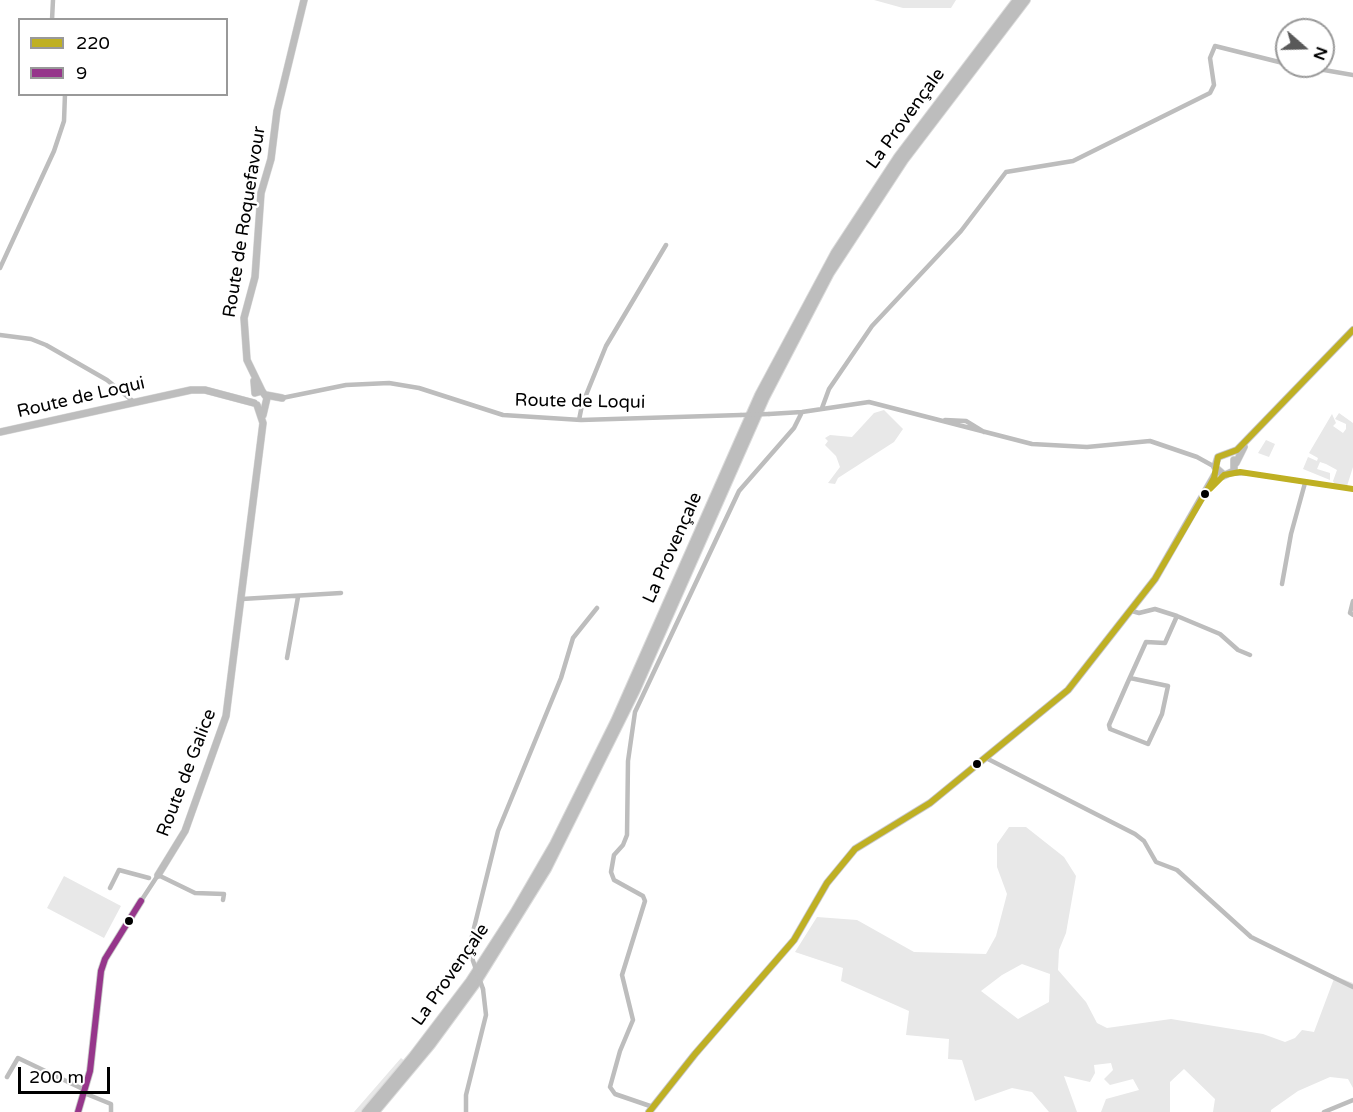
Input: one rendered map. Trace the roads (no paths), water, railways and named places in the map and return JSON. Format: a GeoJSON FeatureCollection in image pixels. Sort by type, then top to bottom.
{"type":"FeatureCollection","features":[{"type":"Feature","properties":{"kind":"highway","name":"La Provençale"},"geometry":{"type":"LineString","coordinates":[[366,1112],[413,1056],[470,981],[514,913],[554,844],[615,721],[759,395],[825,270],[898,157],[1017,0]]}},
{"type":"Feature","properties":{"kind":"highway","name":"La Provençale"},"geometry":{"type":"LineString","coordinates":[[375,1112],[431,1045],[480,978],[560,846],[631,701],[765,398],[831,273],[904,160],[1026,0]]}},
{"type":"Feature","properties":{"kind":"main road","name":"Route de Roquefavour"},"geometry":{"type":"LineString","coordinates":[[260,398],[245,352],[244,318],[255,278],[261,193],[271,159],[278,111],[303,0]]}},
{"type":"Feature","properties":{"kind":"main road"},"geometry":{"type":"LineString","coordinates":[[1160,570],[1216,469],[1218,457],[1237,450],[1353,332]]}},
{"type":"Feature","properties":{"kind":"main road"},"geometry":{"type":"LineString","coordinates":[[651,1109],[794,940],[827,883],[855,849],[930,803],[1068,690],[1132,611],[1209,490],[1228,475],[1246,445],[1353,332]]}},
{"type":"Feature","properties":{"kind":"main road","name":"Route de Loqui"},"geometry":{"type":"LineString","coordinates":[[0,432],[177,392],[205,390],[237,398],[260,398]]}},
{"type":"Feature","properties":{"kind":"main road"},"geometry":{"type":"LineString","coordinates":[[260,398],[282,398]]}},
{"type":"Feature","properties":{"kind":"main road","name":"Route de Galice"},"geometry":{"type":"LineString","coordinates":[[158,875],[184,831],[226,716],[263,421],[260,398]]}},
{"type":"Feature","properties":{"kind":"main road"},"geometry":{"type":"LineString","coordinates":[[1228,454],[1236,462]]}},
{"type":"Feature","properties":{"kind":"main road"},"geometry":{"type":"LineString","coordinates":[[1216,469],[1228,475]]}},
{"type":"Feature","properties":{"kind":"main road","name":"Route de Galice"},"geometry":{"type":"LineString","coordinates":[[78,1112],[90,1071],[101,971],[105,959],[141,901]]}},
{"type":"Feature","properties":{"kind":"street"},"geometry":{"type":"LineString","coordinates":[[52,18],[53,0]]}},
{"type":"Feature","properties":{"kind":"street"},"geometry":{"type":"LineString","coordinates":[[822,408],[829,389],[872,326],[961,231],[1006,172],[1073,161],[1210,93],[1214,85],[1210,58],[1215,46],[1275,61]]}},
{"type":"Feature","properties":{"kind":"street"},"geometry":{"type":"LineString","coordinates":[[1335,72],[1353,75]]}},
{"type":"Feature","properties":{"kind":"street"},"geometry":{"type":"LineString","coordinates":[[0,268],[54,151],[64,121],[65,96]]}},
{"type":"Feature","properties":{"kind":"street"},"geometry":{"type":"LineString","coordinates":[[579,420],[582,405],[606,346],[666,245]]}},
{"type":"Feature","properties":{"kind":"street"},"geometry":{"type":"LineString","coordinates":[[0,335],[31,339],[46,345],[107,380],[134,402]]}},
{"type":"Feature","properties":{"kind":"street","name":"Route de Loqui"},"geometry":{"type":"LineString","coordinates":[[282,398],[346,385],[389,383],[419,388],[503,415],[579,420],[802,412],[869,402],[1032,444],[1072,447],[1150,441],[1197,457]]}},
{"type":"Feature","properties":{"kind":"street"},"geometry":{"type":"LineString","coordinates":[[651,1109],[615,1094],[610,1087],[633,1020],[622,975],[645,901],[643,896],[614,880],[611,872],[614,855],[623,845],[627,835],[628,767],[635,712],[739,491],[794,428],[802,412]]}},
{"type":"Feature","properties":{"kind":"street"},"geometry":{"type":"LineString","coordinates":[[1197,457],[1218,457]]}},
{"type":"Feature","properties":{"kind":"street"},"geometry":{"type":"LineString","coordinates":[[1197,457],[1216,469]]}},
{"type":"Feature","properties":{"kind":"street"},"geometry":{"type":"LineString","coordinates":[[1236,462],[1246,473]]}},
{"type":"Feature","properties":{"kind":"street"},"geometry":{"type":"LineString","coordinates":[[1228,475],[1246,473],[1353,489]]}},
{"type":"Feature","properties":{"kind":"street"},"geometry":{"type":"LineString","coordinates":[[1282,584],[1291,534],[1305,483]]}},
{"type":"Feature","properties":{"kind":"street"},"geometry":{"type":"LineString","coordinates":[[242,599],[341,593]]}},
{"type":"Feature","properties":{"kind":"street"},"geometry":{"type":"LineString","coordinates":[[287,658],[298,597]]}},
{"type":"Feature","properties":{"kind":"street"},"geometry":{"type":"LineString","coordinates":[[1353,601],[1350,613],[1353,615]]}},
{"type":"Feature","properties":{"kind":"street"},"geometry":{"type":"LineString","coordinates":[[466,1112],[466,1095],[486,1015],[483,989],[472,958],[471,940],[497,834],[561,678],[573,638],[597,608]]}},
{"type":"Feature","properties":{"kind":"street"},"geometry":{"type":"LineString","coordinates":[[1132,611],[1139,613],[1155,609],[1177,616],[1220,634],[1238,650],[1250,655]]}},
{"type":"Feature","properties":{"kind":"street"},"geometry":{"type":"LineString","coordinates":[[1130,678],[1168,686],[1162,714],[1148,744],[1110,729],[1109,725],[1146,642],[1165,644],[1177,616]]}},
{"type":"Feature","properties":{"kind":"street"},"geometry":{"type":"LineString","coordinates":[[986,758],[1135,834],[1144,841],[1156,862],[1177,870],[1251,937],[1353,987]]}},
{"type":"Feature","properties":{"kind":"street"},"geometry":{"type":"LineString","coordinates":[[110,888],[119,870],[149,878]]}},
{"type":"Feature","properties":{"kind":"street"},"geometry":{"type":"LineString","coordinates":[[158,875],[195,893],[224,894],[223,900]]}},
{"type":"Feature","properties":{"kind":"street","name":"Route de Galice"},"geometry":{"type":"LineString","coordinates":[[141,901],[158,875]]}},
{"type":"Feature","properties":{"kind":"street"},"geometry":{"type":"LineString","coordinates":[[7,1077],[18,1058],[111,1104],[111,1112]]}},
{"type":"Feature","properties":{"kind":"street"},"geometry":{"type":"LineString","coordinates":[[1324,1112],[1353,1100]]}}]}
